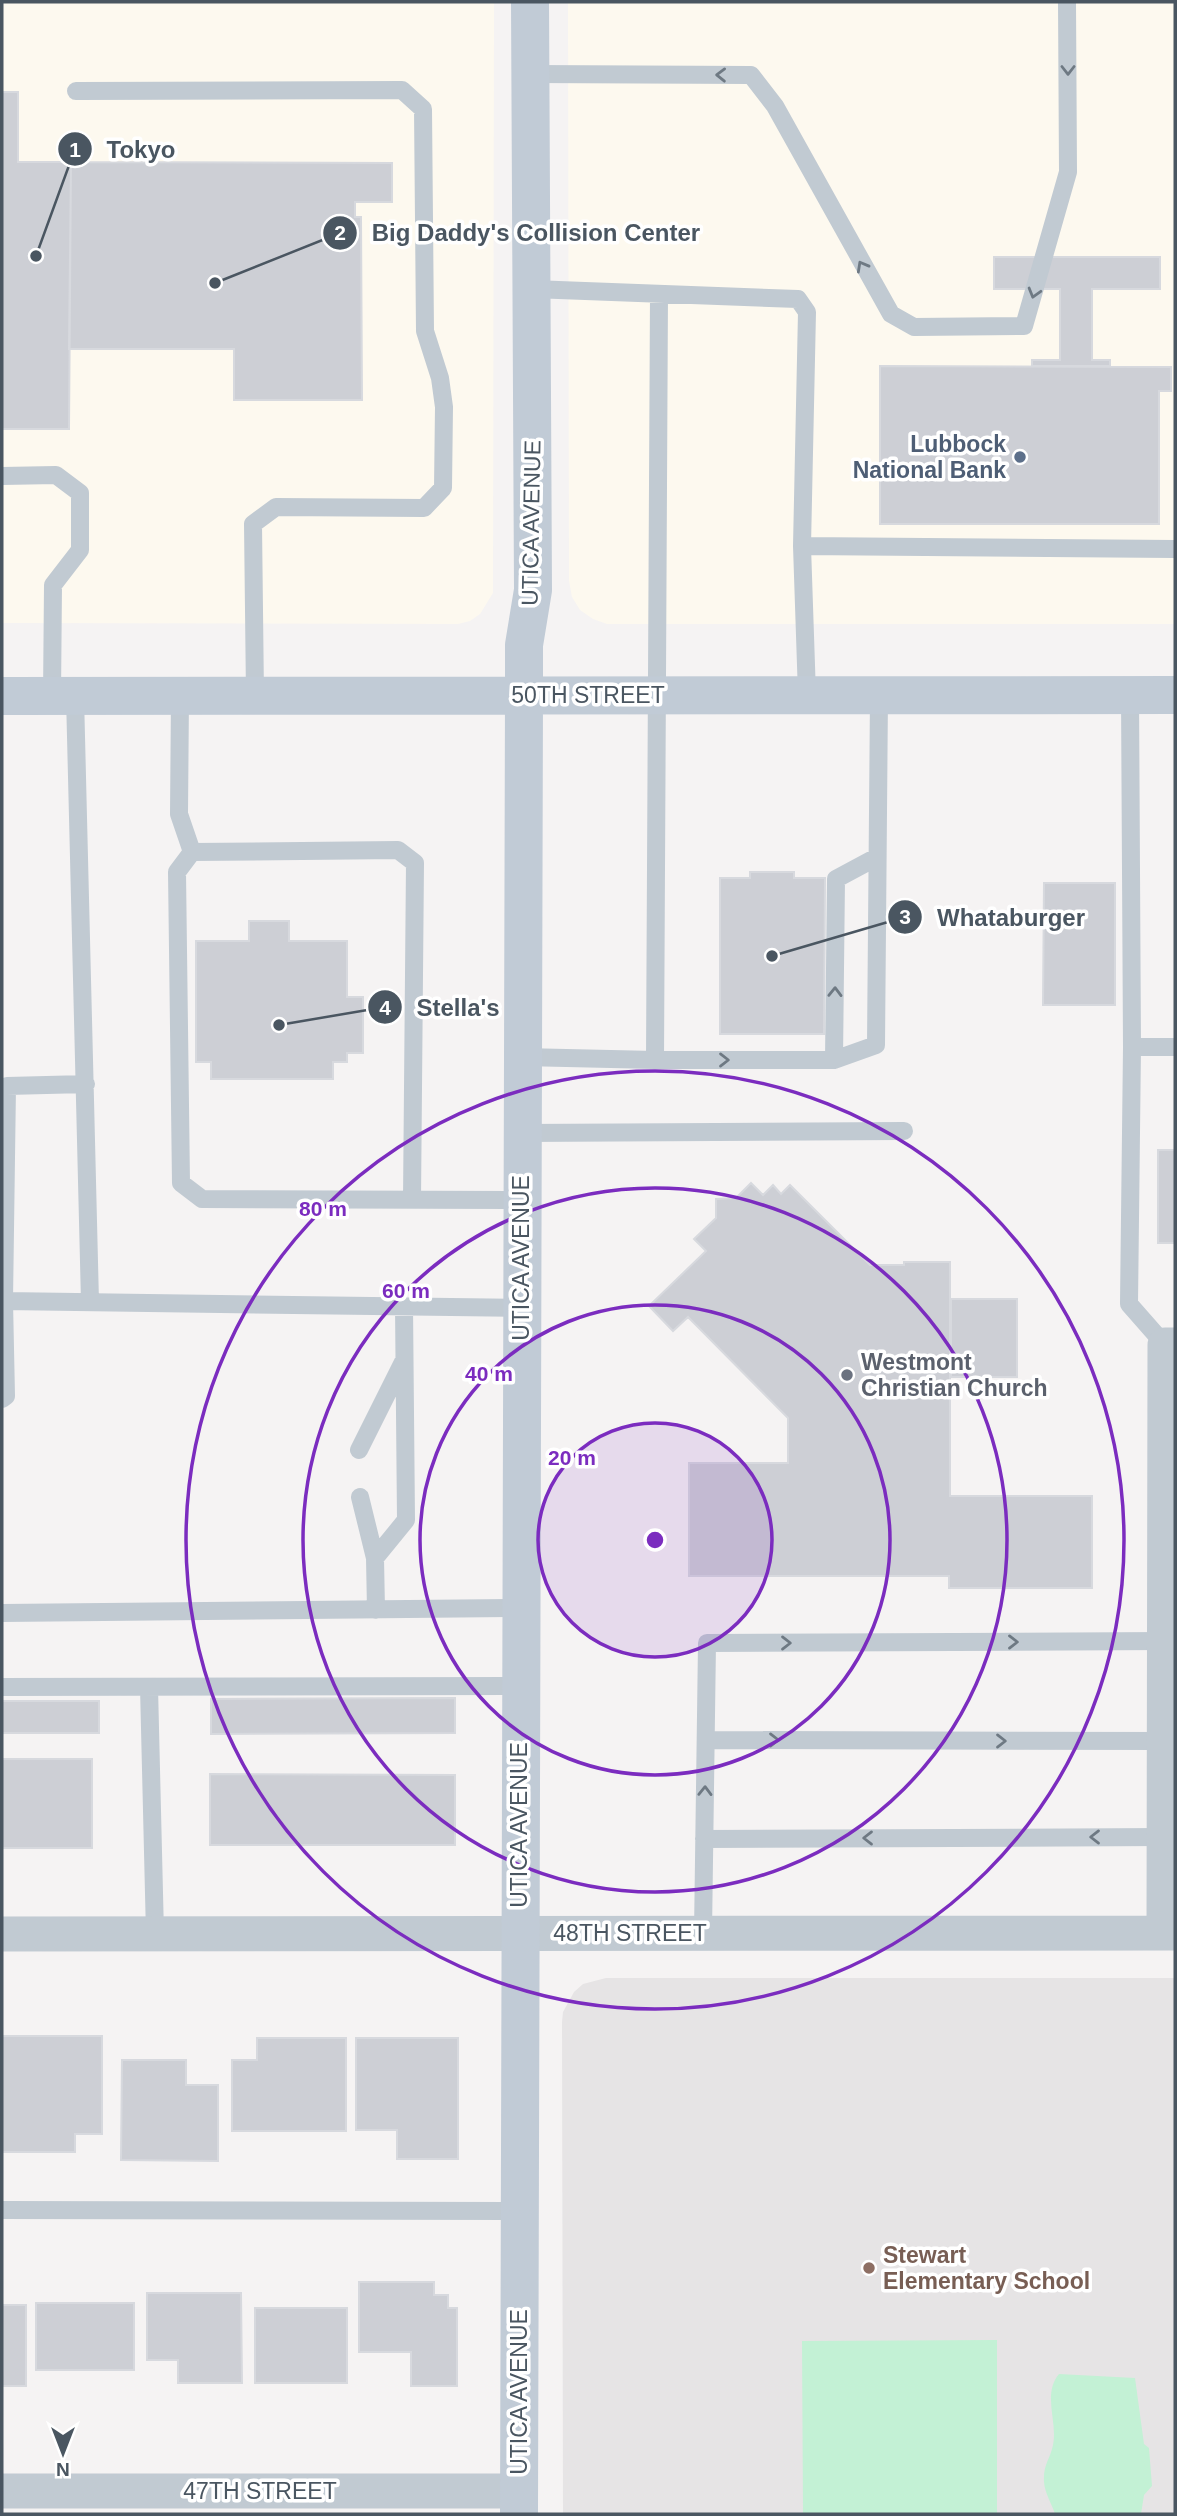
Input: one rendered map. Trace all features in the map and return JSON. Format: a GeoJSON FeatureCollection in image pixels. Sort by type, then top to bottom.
{"type":"FeatureCollection","features":[{"type":"Feature","properties":{"kind":"street","name":"UTICA AVENUE"},"geometry":{"type":"LineString","coordinates":[[519,2502],[524,645],[533,590],[530,2]]}},
{"type":"Feature","properties":{"kind":"street","name":"50TH STREET"},"geometry":{"type":"LineString","coordinates":[[2,696],[1175,695]]}},
{"type":"Feature","properties":{"kind":"street"},"geometry":{"type":"LineString","coordinates":[[1170,1345],[1170,1642],[1164,1741],[1164,1837],[1170,1933]]}},
{"type":"Feature","properties":{"kind":"street","name":"48TH STREET"},"geometry":{"type":"LineString","coordinates":[[2,1934],[1170,1933]]}},
{"type":"Feature","properties":{"kind":"street","name":"47TH STREET"},"geometry":{"type":"LineString","coordinates":[[2,2491],[519,2502]]}},
{"type":"Feature","properties":{"kind":"lane"},"geometry":{"type":"LineString","coordinates":[[530,74],[751,75],[775,106],[891,314],[914,327],[1024,327],[1068,172],[1067,2]]}},
{"type":"Feature","properties":{"kind":"lane"},"geometry":{"type":"LineString","coordinates":[[76,91],[401,90],[423,109],[425,331],[440,378],[444,407],[443,488],[424,508],[276,507],[253,524],[255,696]]}},
{"type":"Feature","properties":{"kind":"lane"},"geometry":{"type":"LineString","coordinates":[[532,289],[798,299],[807,312],[803,546],[807,695]]}},
{"type":"Feature","properties":{"kind":"lane"},"geometry":{"type":"LineString","coordinates":[[655,1060],[659,294]]}},
{"type":"Feature","properties":{"kind":"lane"},"geometry":{"type":"LineString","coordinates":[[2,476],[56,475],[80,493],[80,550],[53,585],[64,696],[86,1084],[90,1302]]}},
{"type":"Feature","properties":{"kind":"lane"},"geometry":{"type":"LineString","coordinates":[[803,546],[1175,549]]}},
{"type":"Feature","properties":{"kind":"lane"},"geometry":{"type":"LineString","coordinates":[[522,1056],[655,1060],[834,1060],[876,1045],[879,695]]}},
{"type":"Feature","properties":{"kind":"lane"},"geometry":{"type":"LineString","coordinates":[[1130,695],[1132,1047],[1129,1304],[1170,1345]]}},
{"type":"Feature","properties":{"kind":"lane"},"geometry":{"type":"LineString","coordinates":[[180,696],[179,814],[192,852]]}},
{"type":"Feature","properties":{"kind":"lane"},"geometry":{"type":"LineString","coordinates":[[192,852],[398,850],[415,863],[412,1200]]}},
{"type":"Feature","properties":{"kind":"lane"},"geometry":{"type":"LineString","coordinates":[[192,852],[177,872],[181,1183],[202,1199],[521,1200]]}},
{"type":"Feature","properties":{"kind":"lane"},"geometry":{"type":"LineString","coordinates":[[834,1060],[836,879],[877,857]]}},
{"type":"Feature","properties":{"kind":"lane"},"geometry":{"type":"LineString","coordinates":[[1132,1047],[1175,1047]]}},
{"type":"Feature","properties":{"kind":"lane"},"geometry":{"type":"LineString","coordinates":[[2,1399],[6,1396],[6,1086],[86,1084]]}},
{"type":"Feature","properties":{"kind":"lane"},"geometry":{"type":"LineString","coordinates":[[521,1133],[904,1131]]}},
{"type":"Feature","properties":{"kind":"lane"},"geometry":{"type":"LineString","coordinates":[[4,1301],[521,1308]]}},
{"type":"Feature","properties":{"kind":"lane"},"geometry":{"type":"LineString","coordinates":[[375,1558],[406,1520],[404,1306]]}},
{"type":"Feature","properties":{"kind":"lane"},"geometry":{"type":"LineString","coordinates":[[359,1450],[404,1359]]}},
{"type":"Feature","properties":{"kind":"lane"},"geometry":{"type":"LineString","coordinates":[[360,1497],[375,1558],[376,1610]]}},
{"type":"Feature","properties":{"kind":"lane"},"geometry":{"type":"LineString","coordinates":[[2,1612],[520,1608]]}},
{"type":"Feature","properties":{"kind":"lane"},"geometry":{"type":"LineString","coordinates":[[703,1933],[707,1643],[1170,1642]]}},
{"type":"Feature","properties":{"kind":"lane"},"geometry":{"type":"LineString","coordinates":[[2,1687],[520,1686]]}},
{"type":"Feature","properties":{"kind":"lane"},"geometry":{"type":"LineString","coordinates":[[149,1687],[155,1934]]}},
{"type":"Feature","properties":{"kind":"lane"},"geometry":{"type":"LineString","coordinates":[[706,1740],[1164,1741]]}},
{"type":"Feature","properties":{"kind":"lane"},"geometry":{"type":"LineString","coordinates":[[704,1839],[1164,1837]]}},
{"type":"Feature","properties":{"kind":"lane"},"geometry":{"type":"LineString","coordinates":[[2,2210],[519,2211]]}},
{"type":"Feature","properties":{"kind":"shaded area"},"geometry":{"type":"Polygon","coordinates":[[[2,2],[494,2],[493,593],[480,614],[470,621],[458,624],[2,623],[2,2]]]}},
{"type":"Feature","properties":{"kind":"shaded area"},"geometry":{"type":"Polygon","coordinates":[[[568,2],[1175,2],[1175,624],[607,624],[580,610],[572,597],[569,581],[568,2]]]}},
{"type":"Feature","properties":{"kind":"shaded area","name":"Stewart Elementary School"},"geometry":{"type":"Polygon","coordinates":[[[606,1978],[1175,1978],[1175,2514],[563,2514],[562,2022],[563,2012],[574,1992],[583,1984],[606,1978]]]}},
{"type":"Feature","properties":{"kind":"green space"},"geometry":{"type":"Polygon","coordinates":[[[997,2340],[997,2514],[803,2514],[802,2341],[997,2340]]]}},
{"type":"Feature","properties":{"kind":"green space"},"geometry":{"type":"Polygon","coordinates":[[[1059,2374],[1135,2378],[1144,2444],[1149,2448],[1152,2486],[1144,2495],[1141,2514],[1055,2514],[1046,2491],[1044,2476],[1054,2436],[1052,2390],[1059,2374]]]}},
{"type":"Feature","properties":{"kind":"building"},"geometry":{"type":"Polygon","coordinates":[[[2,92],[18,92],[18,162],[71,162],[69,429],[2,429],[2,92]]]}},
{"type":"Feature","properties":{"kind":"building"},"geometry":{"type":"Polygon","coordinates":[[[71,162],[392,163],[392,202],[355,202],[355,217],[361,217],[362,400],[234,400],[234,349],[69,349],[71,162]]]}},
{"type":"Feature","properties":{"kind":"building"},"geometry":{"type":"Polygon","coordinates":[[[994,257],[1160,257],[1160,289],[1092,289],[1092,360],[1110,360],[1110,366],[1032,366],[1032,360],[1060,360],[1060,289],[994,289],[994,257]]]}},
{"type":"Feature","properties":{"kind":"building","name":"Lubbock National Bank"},"geometry":{"type":"Polygon","coordinates":[[[880,366],[1171,367],[1171,391],[1159,391],[1159,524],[880,524],[880,366]]]}},
{"type":"Feature","properties":{"kind":"building"},"geometry":{"type":"Polygon","coordinates":[[[750,872],[794,872],[794,878],[825,878],[824,1034],[720,1034],[720,878],[750,878],[750,872]]]}},
{"type":"Feature","properties":{"kind":"building"},"geometry":{"type":"Polygon","coordinates":[[[1044,883],[1115,883],[1115,1005],[1043,1005],[1044,883]]]}},
{"type":"Feature","properties":{"kind":"building"},"geometry":{"type":"Polygon","coordinates":[[[249,921],[289,921],[289,941],[347,941],[347,997],[363,997],[363,1053],[347,1053],[347,1062],[333,1062],[333,1079],[211,1079],[211,1062],[196,1062],[196,941],[249,941],[249,921]]]}},
{"type":"Feature","properties":{"kind":"building"},"geometry":{"type":"Polygon","coordinates":[[[1158,1150],[1175,1150],[1175,1243],[1158,1243],[1158,1150]]]}},
{"type":"Feature","properties":{"kind":"building","name":"Westmont Christian Church"},"geometry":{"type":"Polygon","coordinates":[[[751,1183],[763,1195],[773,1185],[781,1194],[790,1185],[870,1265],[950,1262],[950,1496],[1092,1496],[1092,1588],[949,1588],[949,1576],[689,1576],[689,1463],[788,1463],[788,1418],[688,1317],[673,1331],[649,1306],[706,1251],[694,1239],[716,1218],[716,1199],[736,1198],[751,1183]]]}},
{"type":"Feature","properties":{"kind":"building"},"geometry":{"type":"Polygon","coordinates":[[[951,1299],[1017,1299],[1017,1377],[951,1377],[951,1299]]]}},
{"type":"Feature","properties":{"kind":"building"},"geometry":{"type":"Polygon","coordinates":[[[455,1698],[455,1733],[211,1734],[211,1699],[455,1698]]]}},
{"type":"Feature","properties":{"kind":"building"},"geometry":{"type":"Polygon","coordinates":[[[2,1701],[99,1701],[99,1733],[2,1733],[2,1701]]]}},
{"type":"Feature","properties":{"kind":"building"},"geometry":{"type":"Polygon","coordinates":[[[2,1759],[92,1759],[92,1848],[2,1848],[2,1759]]]}},
{"type":"Feature","properties":{"kind":"building"},"geometry":{"type":"Polygon","coordinates":[[[210,1774],[455,1775],[455,1845],[210,1845],[210,1774]]]}},
{"type":"Feature","properties":{"kind":"building"},"geometry":{"type":"Polygon","coordinates":[[[2,2036],[102,2036],[102,2134],[75,2134],[75,2152],[2,2152],[2,2036]]]}},
{"type":"Feature","properties":{"kind":"building"},"geometry":{"type":"Polygon","coordinates":[[[257,2038],[346,2038],[346,2131],[232,2131],[232,2060],[257,2060],[257,2038]]]}},
{"type":"Feature","properties":{"kind":"building"},"geometry":{"type":"Polygon","coordinates":[[[356,2038],[458,2038],[458,2159],[397,2159],[397,2130],[356,2130],[356,2038]]]}},
{"type":"Feature","properties":{"kind":"building"},"geometry":{"type":"Polygon","coordinates":[[[122,2060],[186,2060],[186,2085],[218,2085],[218,2161],[121,2160],[122,2060]]]}},
{"type":"Feature","properties":{"kind":"building"},"geometry":{"type":"Polygon","coordinates":[[[359,2282],[434,2282],[434,2295],[448,2295],[448,2308],[457,2308],[457,2386],[411,2386],[411,2352],[359,2352],[359,2282]]]}},
{"type":"Feature","properties":{"kind":"building"},"geometry":{"type":"Polygon","coordinates":[[[147,2293],[241,2293],[242,2383],[178,2383],[178,2360],[147,2360],[147,2293]]]}},
{"type":"Feature","properties":{"kind":"building"},"geometry":{"type":"Polygon","coordinates":[[[36,2303],[134,2303],[134,2370],[36,2370],[36,2303]]]}},
{"type":"Feature","properties":{"kind":"building"},"geometry":{"type":"Polygon","coordinates":[[[2,2305],[26,2305],[26,2386],[2,2386],[2,2305]]]}},
{"type":"Feature","properties":{"kind":"building"},"geometry":{"type":"Polygon","coordinates":[[[255,2308],[347,2308],[347,2383],[255,2383],[255,2308]]]}},
{"type":"Feature","properties":{"kind":"place","name":"Tokyo"},"geometry":{"type":"Point","coordinates":[36,256]}},
{"type":"Feature","properties":{"kind":"place","name":"Big Daddy's Collision Center"},"geometry":{"type":"Point","coordinates":[215,283]}},
{"type":"Feature","properties":{"kind":"place","name":"Lubbock National Bank"},"geometry":{"type":"Point","coordinates":[1020,457]}},
{"type":"Feature","properties":{"kind":"place","name":"Whataburger"},"geometry":{"type":"Point","coordinates":[772,956]}},
{"type":"Feature","properties":{"kind":"place","name":"Stella's"},"geometry":{"type":"Point","coordinates":[279,1025]}},
{"type":"Feature","properties":{"kind":"place","name":"Westmont Christian Church"},"geometry":{"type":"Point","coordinates":[847,1375]}},
{"type":"Feature","properties":{"kind":"place","name":"Stewart Elementary School"},"geometry":{"type":"Point","coordinates":[869,2268]}}]}
